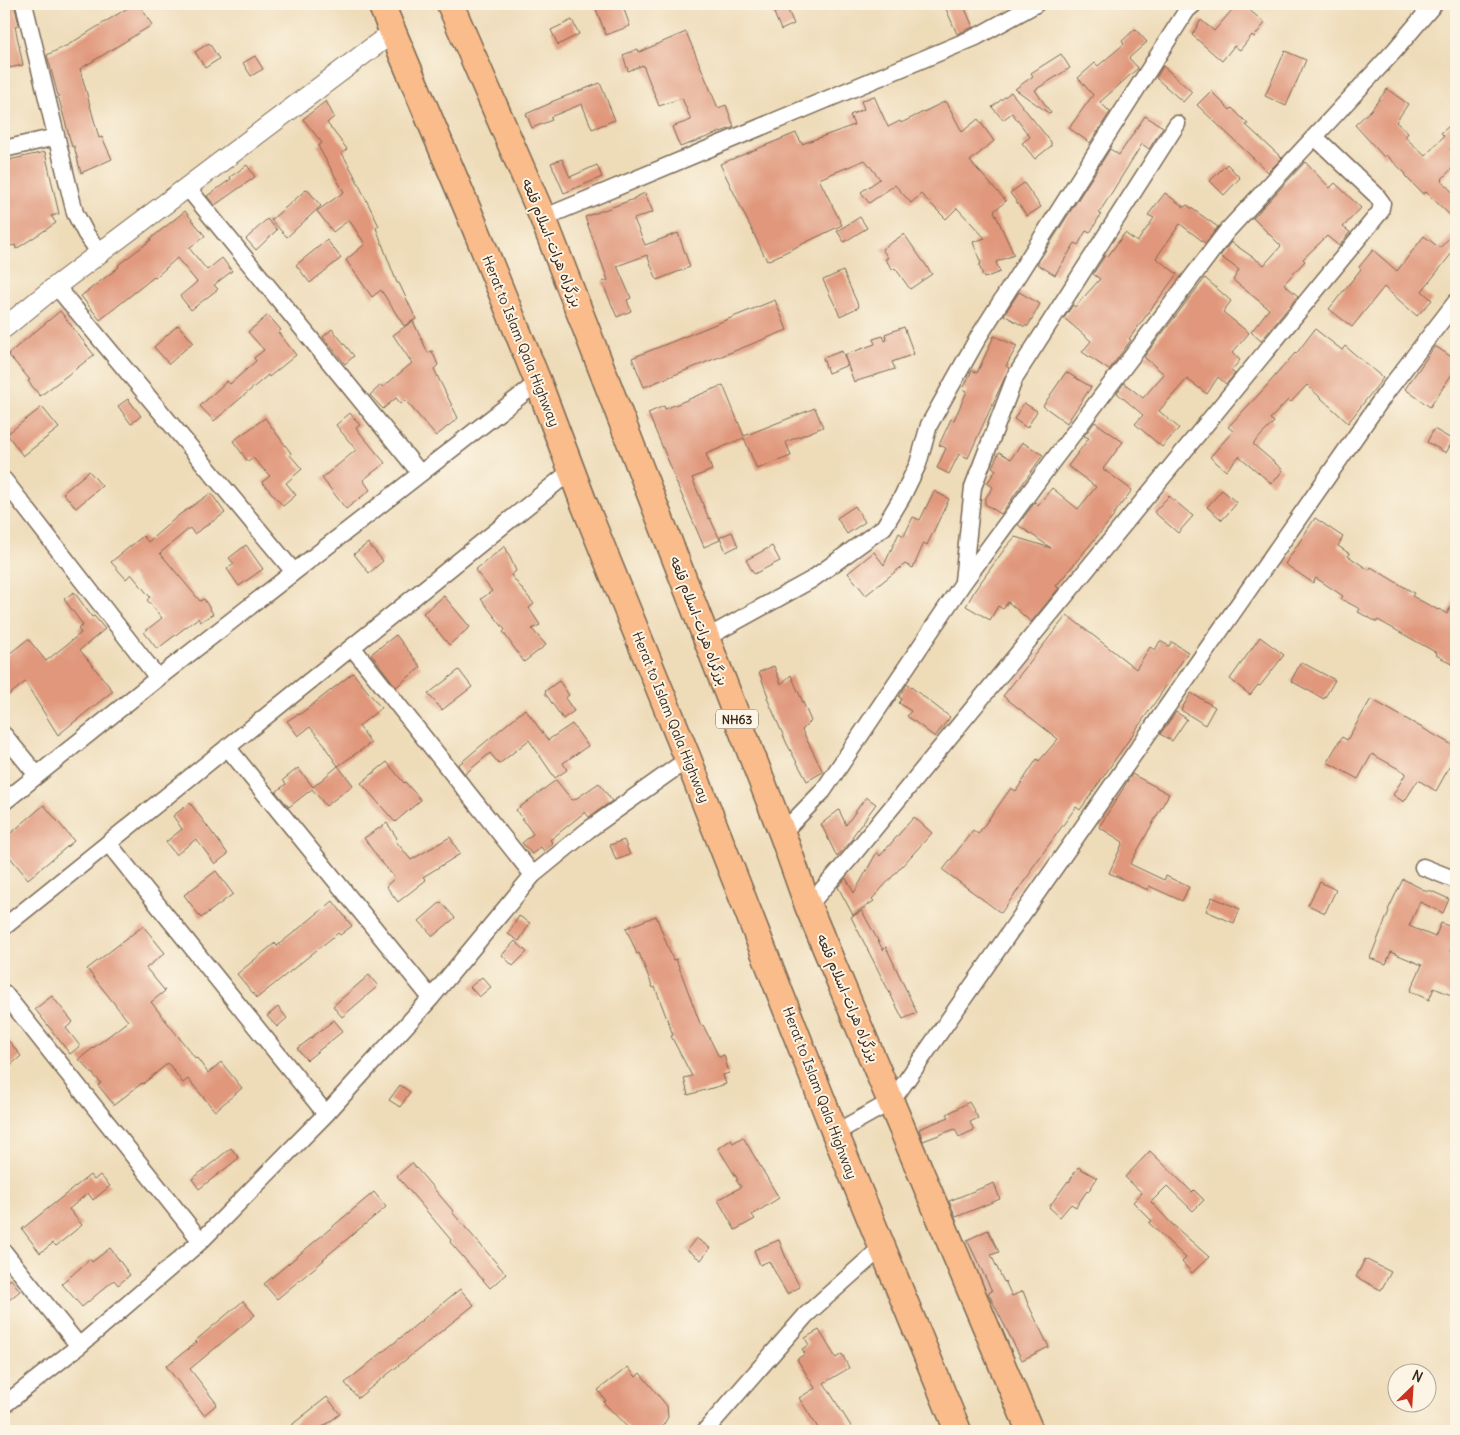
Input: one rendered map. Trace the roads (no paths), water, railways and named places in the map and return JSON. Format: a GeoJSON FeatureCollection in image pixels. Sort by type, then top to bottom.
{"type":"FeatureCollection","features":[{"type":"Feature","properties":{"kind":"highway","name":"Herat to Islam Qala Highway"},"geometry":{"type":"LineString","coordinates":[[381,4],[538,382],[835,1133],[958,1431]]}},
{"type":"Feature","properties":{"kind":"highway","name":"بزرگراه هرات-اسلام قلعه"},"geometry":{"type":"LineString","coordinates":[[450,4],[543,218],[782,833],[808,906],[1030,1431]]}},
{"type":"Feature","properties":{"kind":"street"},"geometry":{"type":"LineString","coordinates":[[24,4],[75,212],[86,234],[100,253]]}},
{"type":"Feature","properties":{"kind":"street"},"geometry":{"type":"LineString","coordinates":[[543,218],[976,37],[1036,4]]}},
{"type":"Feature","properties":{"kind":"street"},"geometry":{"type":"LineString","coordinates":[[706,638],[811,580],[884,527],[902,497],[918,464],[929,425],[979,336],[1187,10],[1194,4]]}},
{"type":"Feature","properties":{"kind":"street"},"geometry":{"type":"LineString","coordinates":[[782,833],[823,791],[963,584],[1050,463],[1227,231],[1395,50],[1434,4]]}},
{"type":"Feature","properties":{"kind":"street"},"geometry":{"type":"LineString","coordinates":[[4,328],[56,286],[393,32]]}},
{"type":"Feature","properties":{"kind":"street"},"geometry":{"type":"LineString","coordinates":[[963,584],[973,487],[1015,376],[1177,124]]}},
{"type":"Feature","properties":{"kind":"street"},"geometry":{"type":"LineString","coordinates":[[4,149],[56,137]]}},
{"type":"Feature","properties":{"kind":"street"},"geometry":{"type":"LineString","coordinates":[[808,906],[851,857],[1380,212],[1382,203],[1376,195],[1315,137]]}},
{"type":"Feature","properties":{"kind":"street"},"geometry":{"type":"LineString","coordinates":[[187,187],[420,473]]}},
{"type":"Feature","properties":{"kind":"street"},"geometry":{"type":"LineString","coordinates":[[56,286],[294,572]]}},
{"type":"Feature","properties":{"kind":"street"},"geometry":{"type":"LineString","coordinates":[[835,1133],[892,1101],[1383,398],[1456,302]]}},
{"type":"Feature","properties":{"kind":"street"},"geometry":{"type":"LineString","coordinates":[[4,802],[158,678],[538,382]]}},
{"type":"Feature","properties":{"kind":"street"},"geometry":{"type":"LineString","coordinates":[[4,927],[572,470]]}},
{"type":"Feature","properties":{"kind":"street"},"geometry":{"type":"LineString","coordinates":[[4,480],[158,678]]}},
{"type":"Feature","properties":{"kind":"street"},"geometry":{"type":"LineString","coordinates":[[352,647],[534,875]]}},
{"type":"Feature","properties":{"kind":"street"},"geometry":{"type":"LineString","coordinates":[[4,735],[37,775]]}},
{"type":"Feature","properties":{"kind":"street"},"geometry":{"type":"LineString","coordinates":[[227,747],[431,998]]}},
{"type":"Feature","properties":{"kind":"street"},"geometry":{"type":"LineString","coordinates":[[4,1405],[79,1346],[201,1241],[326,1114],[431,998],[534,875],[588,830],[688,758]]}},
{"type":"Feature","properties":{"kind":"street"},"geometry":{"type":"LineString","coordinates":[[108,843],[326,1114]]}},
{"type":"Feature","properties":{"kind":"street"},"geometry":{"type":"LineString","coordinates":[[1423,867],[1456,880]]}},
{"type":"Feature","properties":{"kind":"street"},"geometry":{"type":"LineString","coordinates":[[4,993],[201,1241]]}},
{"type":"Feature","properties":{"kind":"street"},"geometry":{"type":"LineString","coordinates":[[706,1431],[806,1314],[882,1247]]}},
{"type":"Feature","properties":{"kind":"street"},"geometry":{"type":"LineString","coordinates":[[4,1252],[79,1346]]}}]}
